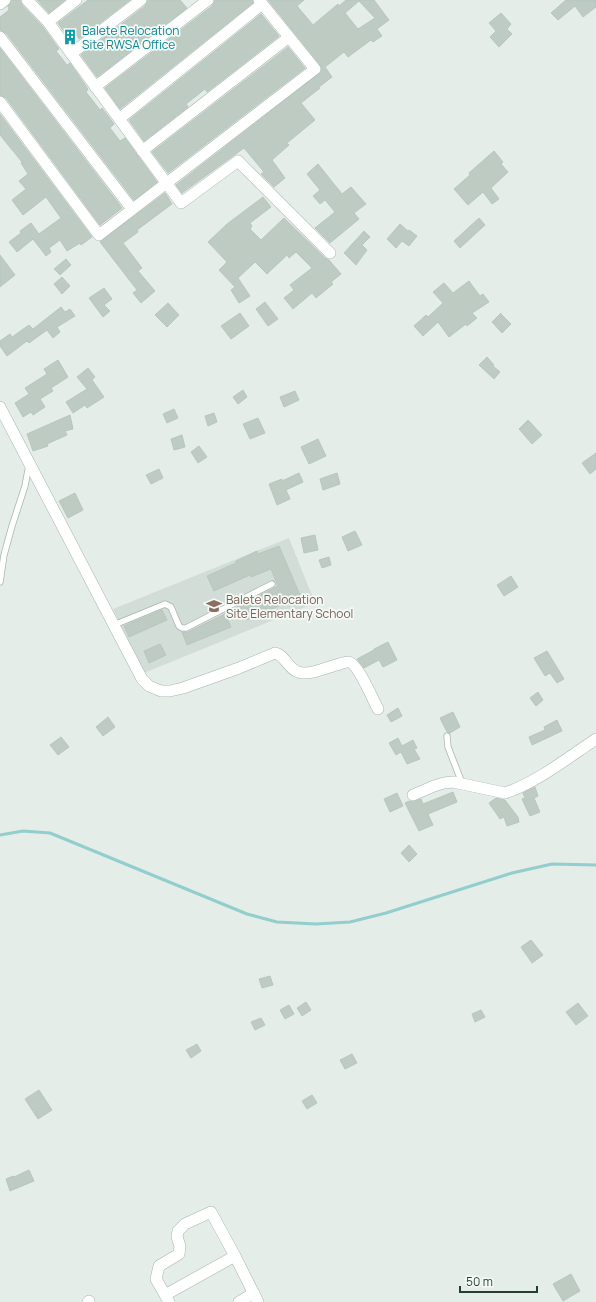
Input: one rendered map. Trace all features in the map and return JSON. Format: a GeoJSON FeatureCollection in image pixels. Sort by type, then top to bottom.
{"type":"FeatureCollection","features":[{"type":"Feature","properties":{"kind":"street"},"geometry":{"type":"LineString","coordinates":[[0,4],[6,0]]}},
{"type":"Feature","properties":{"kind":"street"},"geometry":{"type":"LineString","coordinates":[[27,0],[48,22],[181,203],[238,161],[330,254]]}},
{"type":"Feature","properties":{"kind":"street"},"geometry":{"type":"LineString","coordinates":[[48,22],[76,0]]}},
{"type":"Feature","properties":{"kind":"street"},"geometry":{"type":"LineString","coordinates":[[71,54],[142,0]]}},
{"type":"Feature","properties":{"kind":"street"},"geometry":{"type":"LineString","coordinates":[[95,87],[208,0]]}},
{"type":"Feature","properties":{"kind":"street"},"geometry":{"type":"LineString","coordinates":[[0,102],[99,235],[315,69],[260,2],[119,119]]}},
{"type":"Feature","properties":{"kind":"street"},"geometry":{"type":"LineString","coordinates":[[0,37],[132,210]]}},
{"type":"Feature","properties":{"kind":"street"},"geometry":{"type":"LineString","coordinates":[[142,151],[289,37]]}},
{"type":"Feature","properties":{"kind":"street"},"geometry":{"type":"LineString","coordinates":[[0,407],[142,679],[149,686],[170,691],[183,688],[239,668],[275,653],[281,656],[293,670],[303,673],[317,671],[347,661],[350,662],[357,668],[378,709]]}},
{"type":"Feature","properties":{"kind":"street"},"geometry":{"type":"LineString","coordinates":[[413,795],[444,782],[462,783],[505,793],[536,778],[596,739]]}},
{"type":"Feature","properties":{"kind":"street"},"geometry":{"type":"LineString","coordinates":[[235,1256],[167,1299],[156,1279],[159,1266],[178,1254],[180,1246],[177,1237],[178,1231],[185,1224],[211,1212],[235,1256],[256,1298],[239,1302]]}},
{"type":"Feature","properties":{"kind":"lane"},"geometry":{"type":"LineString","coordinates":[[0,582],[4,555],[25,486],[30,463]]}},
{"type":"Feature","properties":{"kind":"lane"},"geometry":{"type":"LineString","coordinates":[[114,625],[165,604],[171,607],[179,626],[186,628],[272,584]]}},
{"type":"Feature","properties":{"kind":"lane"},"geometry":{"type":"LineString","coordinates":[[447,736],[448,746],[462,783]]}},
{"type":"Feature","properties":{"kind":"shaded area","name":"Balete Relocation Site Elementary School"},"geometry":{"type":"Polygon","coordinates":[[[289,538],[315,603],[144,673],[113,609],[289,538]]]}},
{"type":"Feature","properties":{"kind":"building"},"geometry":{"type":"Polygon","coordinates":[[[12,0],[20,0],[22,5],[43,27],[59,49],[56,51],[67,65],[70,63],[88,89],[86,92],[100,110],[102,108],[114,124],[110,128],[120,141],[125,138],[157,182],[134,200],[6,33],[0,30],[0,17],[9,10],[8,6],[12,0]]]}},
{"type":"Feature","properties":{"kind":"building"},"geometry":{"type":"Polygon","coordinates":[[[37,0],[65,0],[49,13],[37,0]]]}},
{"type":"Feature","properties":{"kind":"building"},"geometry":{"type":"Polygon","coordinates":[[[88,0],[130,0],[79,39],[77,35],[70,40],[58,23],[88,0]]]}},
{"type":"Feature","properties":{"kind":"building"},"geometry":{"type":"Polygon","coordinates":[[[148,0],[180,0],[187,8],[97,77],[81,55],[145,6],[148,0]]]}},
{"type":"Feature","properties":{"kind":"building"},"geometry":{"type":"Polygon","coordinates":[[[215,0],[252,0],[253,3],[120,109],[105,88],[212,6],[215,0]]]}},
{"type":"Feature","properties":{"kind":"building"},"geometry":{"type":"Polygon","coordinates":[[[268,0],[304,0],[297,6],[313,25],[338,4],[339,6],[346,0],[374,0],[389,20],[377,29],[382,36],[373,42],[371,40],[348,57],[344,52],[325,67],[332,77],[301,103],[315,120],[287,143],[289,145],[272,160],[285,178],[274,187],[261,174],[264,172],[244,148],[182,193],[176,185],[321,72],[322,68],[268,0]],[[359,1],[345,13],[358,29],[375,18],[359,1]]]}},
{"type":"Feature","properties":{"kind":"building"},"geometry":{"type":"Polygon","coordinates":[[[566,0],[596,0],[596,7],[583,17],[575,6],[558,20],[551,13],[566,0]]]}},
{"type":"Feature","properties":{"kind":"building"},"geometry":{"type":"Polygon","coordinates":[[[501,13],[511,24],[507,29],[512,34],[499,47],[490,37],[496,31],[489,23],[501,13]]]}},
{"type":"Feature","properties":{"kind":"building"},"geometry":{"type":"Polygon","coordinates":[[[261,14],[279,36],[207,92],[205,89],[186,104],[188,107],[144,141],[129,120],[261,14]]]}},
{"type":"Feature","properties":{"kind":"building"},"geometry":{"type":"Polygon","coordinates":[[[288,47],[305,68],[168,173],[152,152],[288,47]]]}},
{"type":"Feature","properties":{"kind":"building"},"geometry":{"type":"Polygon","coordinates":[[[0,48],[122,208],[100,225],[6,98],[0,95],[0,48]]]}},
{"type":"Feature","properties":{"kind":"building"},"geometry":{"type":"Polygon","coordinates":[[[0,114],[92,237],[81,245],[80,243],[67,251],[60,240],[49,248],[51,252],[46,256],[33,239],[17,252],[9,242],[31,223],[39,234],[61,218],[46,197],[23,215],[12,200],[26,189],[19,181],[28,174],[21,163],[22,162],[0,135],[0,114]]]}},
{"type":"Feature","properties":{"kind":"building"},"geometry":{"type":"Polygon","coordinates":[[[494,151],[503,162],[501,164],[508,172],[491,188],[499,199],[492,204],[483,192],[468,205],[454,189],[470,175],[469,173],[494,151]]]}},
{"type":"Feature","properties":{"kind":"building"},"geometry":{"type":"Polygon","coordinates":[[[318,164],[342,194],[351,187],[366,204],[354,213],[359,219],[330,243],[315,228],[335,212],[325,200],[320,204],[313,196],[320,190],[307,174],[318,164]]]}},
{"type":"Feature","properties":{"kind":"building"},"geometry":{"type":"Polygon","coordinates":[[[165,193],[172,204],[137,230],[138,232],[123,243],[142,268],[138,271],[155,291],[141,303],[133,293],[137,290],[100,242],[165,193]]]}},
{"type":"Feature","properties":{"kind":"building"},"geometry":{"type":"Polygon","coordinates":[[[263,197],[271,207],[250,223],[252,226],[250,229],[261,240],[284,218],[325,258],[329,260],[341,274],[331,282],[333,284],[316,298],[312,293],[293,309],[284,298],[294,290],[290,285],[312,268],[296,252],[289,258],[287,255],[267,274],[255,262],[238,278],[250,296],[239,303],[231,290],[235,287],[219,270],[227,262],[208,242],[227,224],[263,197]]]}},
{"type":"Feature","properties":{"kind":"building"},"geometry":{"type":"Polygon","coordinates":[[[479,218],[485,225],[460,248],[454,241],[479,218]]]}},
{"type":"Feature","properties":{"kind":"building"},"geometry":{"type":"Polygon","coordinates":[[[400,224],[417,236],[409,246],[402,241],[396,248],[387,239],[400,224]]]}},
{"type":"Feature","properties":{"kind":"building"},"geometry":{"type":"Polygon","coordinates":[[[364,231],[370,237],[362,245],[367,250],[356,265],[344,253],[364,231]]]}},
{"type":"Feature","properties":{"kind":"building"},"geometry":{"type":"Polygon","coordinates":[[[0,255],[15,275],[0,287],[0,255]]]}},
{"type":"Feature","properties":{"kind":"building"},"geometry":{"type":"Polygon","coordinates":[[[66,259],[71,265],[60,275],[54,269],[66,259]]]}},
{"type":"Feature","properties":{"kind":"building"},"geometry":{"type":"Polygon","coordinates":[[[62,277],[70,286],[62,294],[54,284],[62,277]]]}},
{"type":"Feature","properties":{"kind":"building"},"geometry":{"type":"Polygon","coordinates":[[[469,281],[480,296],[483,294],[489,302],[472,313],[477,318],[467,326],[466,324],[449,337],[438,322],[423,336],[414,326],[426,315],[428,317],[443,303],[433,292],[444,283],[453,293],[469,281]]]}},
{"type":"Feature","properties":{"kind":"building"},"geometry":{"type":"Polygon","coordinates":[[[104,288],[112,299],[104,305],[110,311],[103,317],[89,298],[104,288]]]}},
{"type":"Feature","properties":{"kind":"building"},"geometry":{"type":"Polygon","coordinates":[[[265,302],[278,319],[268,326],[256,309],[265,302]]]}},
{"type":"Feature","properties":{"kind":"building"},"geometry":{"type":"Polygon","coordinates":[[[168,303],[179,315],[167,327],[155,315],[168,303]]]}},
{"type":"Feature","properties":{"kind":"building"},"geometry":{"type":"Polygon","coordinates":[[[61,307],[65,312],[70,309],[75,316],[57,327],[60,332],[53,338],[47,330],[29,343],[27,341],[7,356],[0,346],[0,341],[10,334],[12,337],[29,325],[33,329],[61,307]]]}},
{"type":"Feature","properties":{"kind":"building"},"geometry":{"type":"Polygon","coordinates":[[[240,313],[249,326],[231,339],[221,326],[240,313]]]}},
{"type":"Feature","properties":{"kind":"building"},"geometry":{"type":"Polygon","coordinates":[[[501,313],[511,324],[502,333],[492,322],[501,313]]]}},
{"type":"Feature","properties":{"kind":"building"},"geometry":{"type":"Polygon","coordinates":[[[487,357],[494,365],[493,366],[500,372],[494,379],[479,365],[487,357]]]}},
{"type":"Feature","properties":{"kind":"building"},"geometry":{"type":"Polygon","coordinates":[[[58,360],[68,377],[51,388],[53,391],[40,399],[45,407],[33,415],[31,412],[23,417],[15,403],[29,394],[25,388],[47,374],[44,369],[58,360]]]}},
{"type":"Feature","properties":{"kind":"building"},"geometry":{"type":"Polygon","coordinates":[[[88,368],[95,377],[92,380],[104,397],[87,408],[85,405],[73,413],[66,402],[87,389],[77,377],[88,368]]]}},
{"type":"Feature","properties":{"kind":"building"},"geometry":{"type":"Polygon","coordinates":[[[243,390],[247,397],[238,404],[233,397],[243,390]]]}},
{"type":"Feature","properties":{"kind":"building"},"geometry":{"type":"Polygon","coordinates":[[[295,391],[299,400],[284,407],[280,397],[295,391]]]}},
{"type":"Feature","properties":{"kind":"building"},"geometry":{"type":"Polygon","coordinates":[[[174,409],[178,418],[167,423],[163,414],[174,409]]]}},
{"type":"Feature","properties":{"kind":"building"},"geometry":{"type":"Polygon","coordinates":[[[214,413],[217,422],[208,426],[205,416],[214,413]]]}},
{"type":"Feature","properties":{"kind":"building"},"geometry":{"type":"Polygon","coordinates":[[[70,415],[73,429],[65,431],[67,435],[47,444],[48,446],[33,451],[27,434],[70,415]]]}},
{"type":"Feature","properties":{"kind":"building"},"geometry":{"type":"Polygon","coordinates":[[[258,418],[265,433],[250,439],[243,424],[258,418]]]}},
{"type":"Feature","properties":{"kind":"building"},"geometry":{"type":"Polygon","coordinates":[[[528,420],[542,435],[532,444],[519,429],[528,420]]]}},
{"type":"Feature","properties":{"kind":"building"},"geometry":{"type":"Polygon","coordinates":[[[182,435],[185,447],[174,450],[171,439],[182,435]]]}},
{"type":"Feature","properties":{"kind":"building"},"geometry":{"type":"Polygon","coordinates":[[[318,439],[326,456],[309,464],[301,447],[318,439]]]}},
{"type":"Feature","properties":{"kind":"building"},"geometry":{"type":"Polygon","coordinates":[[[199,446],[207,457],[198,463],[191,452],[199,446]]]}},
{"type":"Feature","properties":{"kind":"building"},"geometry":{"type":"Polygon","coordinates":[[[596,453],[596,469],[590,474],[582,463],[596,453]]]}},
{"type":"Feature","properties":{"kind":"building"},"geometry":{"type":"Polygon","coordinates":[[[159,469],[163,478],[151,484],[146,475],[159,469]]]}},
{"type":"Feature","properties":{"kind":"building"},"geometry":{"type":"Polygon","coordinates":[[[299,473],[303,482],[286,490],[290,499],[277,505],[269,484],[282,479],[282,481],[299,473]]]}},
{"type":"Feature","properties":{"kind":"building"},"geometry":{"type":"Polygon","coordinates":[[[337,473],[340,484],[323,490],[320,479],[337,473]]]}},
{"type":"Feature","properties":{"kind":"building"},"geometry":{"type":"Polygon","coordinates":[[[75,493],[83,510],[68,518],[59,501],[75,493]]]}},
{"type":"Feature","properties":{"kind":"building"},"geometry":{"type":"Polygon","coordinates":[[[355,531],[362,545],[348,551],[342,537],[355,531]]]}},
{"type":"Feature","properties":{"kind":"building"},"geometry":{"type":"Polygon","coordinates":[[[315,535],[318,550],[304,553],[301,538],[315,535]]]}},
{"type":"Feature","properties":{"kind":"building"},"geometry":{"type":"Polygon","coordinates":[[[279,546],[300,595],[280,603],[281,605],[247,620],[244,613],[232,618],[229,611],[278,586],[271,569],[251,577],[250,575],[214,591],[207,576],[236,563],[236,561],[257,551],[258,554],[279,546]]]}},
{"type":"Feature","properties":{"kind":"building"},"geometry":{"type":"Polygon","coordinates":[[[329,557],[331,565],[322,568],[319,560],[329,557]]]}},
{"type":"Feature","properties":{"kind":"building"},"geometry":{"type":"Polygon","coordinates":[[[511,576],[518,587],[504,596],[497,585],[511,576]]]}},
{"type":"Feature","properties":{"kind":"building"},"geometry":{"type":"Polygon","coordinates":[[[162,610],[167,620],[129,637],[124,626],[162,610]]]}},
{"type":"Feature","properties":{"kind":"building"},"geometry":{"type":"Polygon","coordinates":[[[225,614],[231,627],[187,645],[182,632],[188,632],[225,614]]]}},
{"type":"Feature","properties":{"kind":"building"},"geometry":{"type":"Polygon","coordinates":[[[388,642],[397,660],[383,667],[379,660],[364,668],[357,659],[388,642]]]}},
{"type":"Feature","properties":{"kind":"building"},"geometry":{"type":"Polygon","coordinates":[[[160,644],[166,655],[149,663],[144,651],[160,644]]]}},
{"type":"Feature","properties":{"kind":"building"},"geometry":{"type":"Polygon","coordinates":[[[547,651],[564,679],[557,683],[550,673],[545,676],[534,658],[547,651]]]}},
{"type":"Feature","properties":{"kind":"building"},"geometry":{"type":"Polygon","coordinates":[[[538,692],[543,700],[536,706],[530,698],[538,692]]]}},
{"type":"Feature","properties":{"kind":"building"},"geometry":{"type":"Polygon","coordinates":[[[398,708],[402,716],[391,722],[387,715],[398,708]]]}},
{"type":"Feature","properties":{"kind":"building"},"geometry":{"type":"Polygon","coordinates":[[[453,712],[460,727],[450,733],[447,732],[440,718],[453,712]]]}},
{"type":"Feature","properties":{"kind":"building"},"geometry":{"type":"Polygon","coordinates":[[[108,717],[115,727],[103,736],[96,727],[108,717]]]}},
{"type":"Feature","properties":{"kind":"building"},"geometry":{"type":"Polygon","coordinates":[[[557,720],[562,731],[532,745],[529,737],[545,730],[544,727],[557,720]]]}},
{"type":"Feature","properties":{"kind":"building"},"geometry":{"type":"Polygon","coordinates":[[[61,737],[69,747],[58,755],[50,745],[61,737]]]}},
{"type":"Feature","properties":{"kind":"building"},"geometry":{"type":"Polygon","coordinates":[[[398,738],[402,746],[413,740],[417,748],[414,749],[420,759],[407,764],[401,752],[396,755],[389,743],[398,738]]]}},
{"type":"Feature","properties":{"kind":"building"},"geometry":{"type":"Polygon","coordinates":[[[535,787],[538,796],[534,798],[540,812],[530,816],[522,799],[525,798],[523,793],[535,787]]]}},
{"type":"Feature","properties":{"kind":"building"},"geometry":{"type":"Polygon","coordinates":[[[453,792],[457,802],[428,814],[433,825],[419,831],[405,803],[421,799],[423,804],[453,792]]]}},
{"type":"Feature","properties":{"kind":"building"},"geometry":{"type":"Polygon","coordinates":[[[397,793],[403,806],[390,812],[384,799],[397,793]]]}},
{"type":"Feature","properties":{"kind":"building"},"geometry":{"type":"Polygon","coordinates":[[[496,798],[505,800],[518,817],[519,822],[507,826],[504,817],[500,819],[489,803],[496,798]]]}},
{"type":"Feature","properties":{"kind":"building"},"geometry":{"type":"Polygon","coordinates":[[[409,845],[417,854],[409,862],[401,853],[409,845]]]}},
{"type":"Feature","properties":{"kind":"building"},"geometry":{"type":"Polygon","coordinates":[[[531,940],[543,955],[532,963],[521,947],[531,940]]]}},
{"type":"Feature","properties":{"kind":"building"},"geometry":{"type":"Polygon","coordinates":[[[270,976],[273,985],[262,988],[259,979],[270,976]]]}},
{"type":"Feature","properties":{"kind":"building"},"geometry":{"type":"Polygon","coordinates":[[[306,1002],[311,1010],[302,1016],[297,1008],[306,1002]]]}},
{"type":"Feature","properties":{"kind":"building"},"geometry":{"type":"Polygon","coordinates":[[[578,1003],[588,1016],[576,1025],[566,1012],[578,1003]]]}},
{"type":"Feature","properties":{"kind":"building"},"geometry":{"type":"Polygon","coordinates":[[[289,1005],[294,1014],[285,1019],[280,1010],[289,1005]]]}},
{"type":"Feature","properties":{"kind":"building"},"geometry":{"type":"Polygon","coordinates":[[[481,1010],[485,1017],[475,1022],[472,1014],[481,1010]]]}},
{"type":"Feature","properties":{"kind":"building"},"geometry":{"type":"Polygon","coordinates":[[[261,1018],[265,1025],[255,1030],[251,1022],[261,1018]]]}},
{"type":"Feature","properties":{"kind":"building"},"geometry":{"type":"Polygon","coordinates":[[[197,1044],[201,1051],[191,1058],[186,1050],[197,1044]]]}},
{"type":"Feature","properties":{"kind":"building"},"geometry":{"type":"Polygon","coordinates":[[[352,1054],[357,1063],[345,1069],[340,1060],[352,1054]]]}},
{"type":"Feature","properties":{"kind":"building"},"geometry":{"type":"Polygon","coordinates":[[[39,1090],[52,1110],[38,1119],[25,1099],[39,1090]]]}},
{"type":"Feature","properties":{"kind":"building"},"geometry":{"type":"Polygon","coordinates":[[[312,1095],[317,1103],[307,1109],[302,1101],[312,1095]]]}},
{"type":"Feature","properties":{"kind":"building"},"geometry":{"type":"Polygon","coordinates":[[[29,1170],[34,1181],[10,1191],[6,1179],[29,1170]]]}},
{"type":"Feature","properties":{"kind":"building"},"geometry":{"type":"Polygon","coordinates":[[[571,1274],[580,1291],[563,1301],[553,1284],[571,1274]]]}},
{"type":"Feature","properties":{"kind":"waterway"},"geometry":{"type":"LineString","coordinates":[[0,835],[23,831],[50,833],[247,914],[277,922],[316,924],[350,922],[386,913],[512,873],[552,864],[596,865]]}},
{"type":"Feature","properties":{"kind":"place","name":"Balete Relocation Site RWSA Office"},"geometry":{"type":"Point","coordinates":[70,37]}},
{"type":"Feature","properties":{"kind":"place","name":"Balete Relocation Site Elementary School"},"geometry":{"type":"Point","coordinates":[214,606]}}]}
